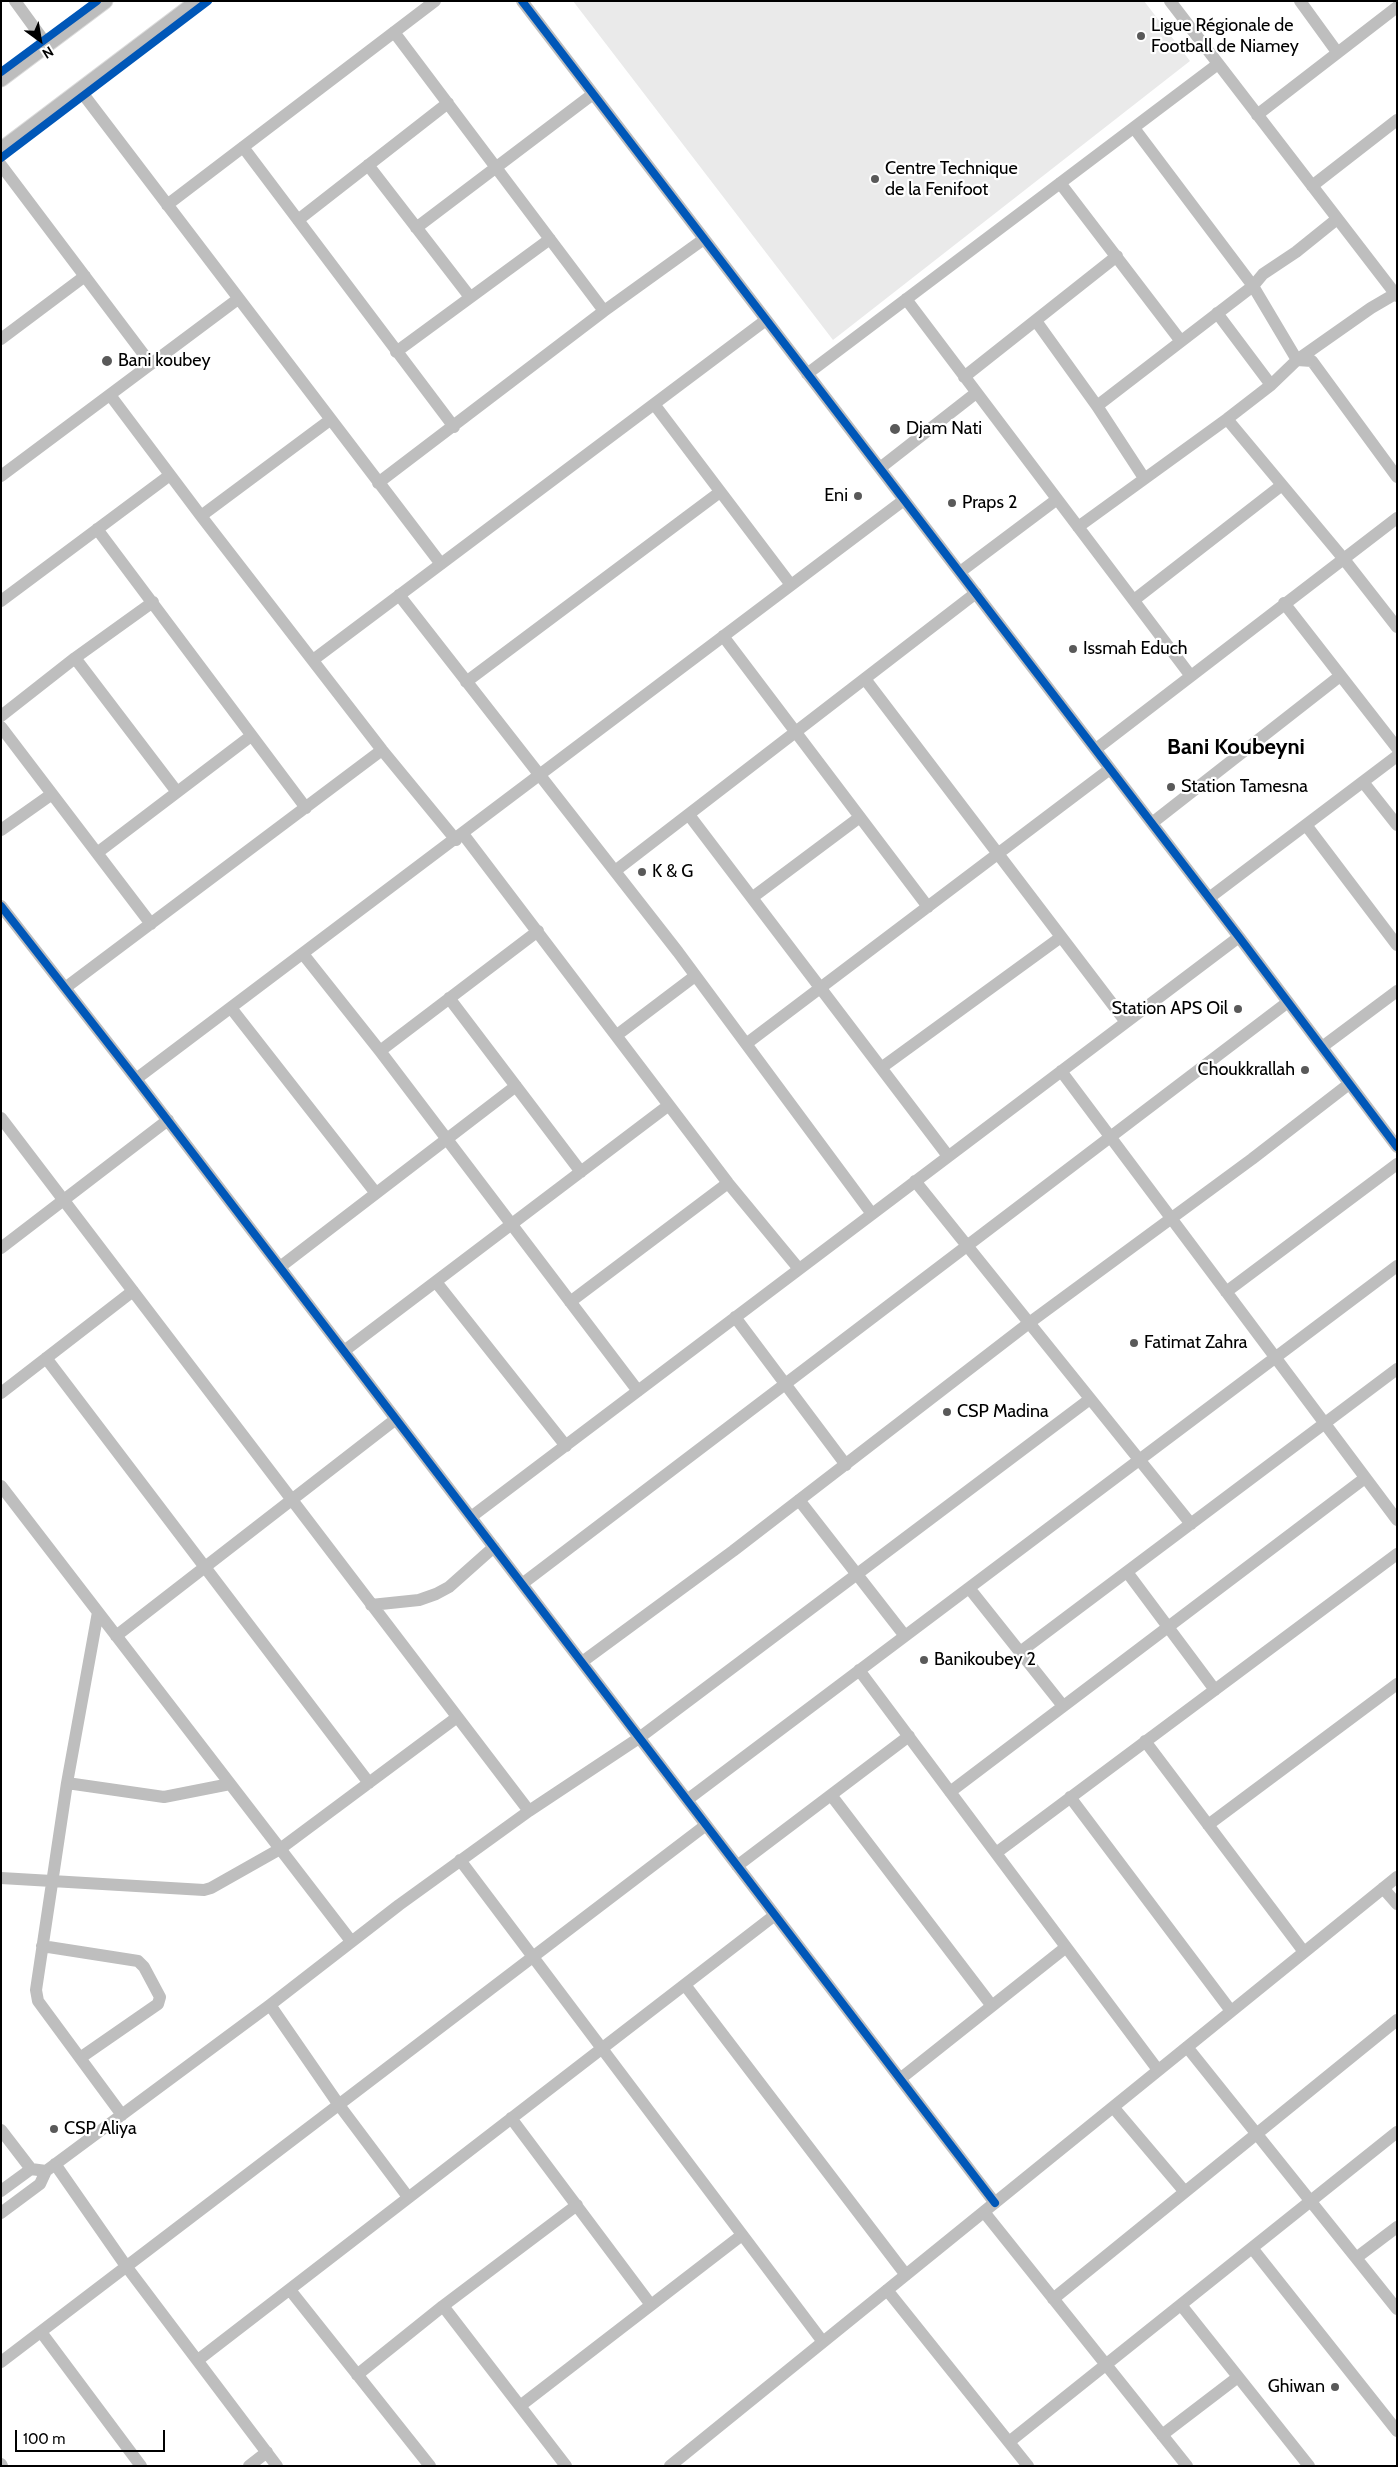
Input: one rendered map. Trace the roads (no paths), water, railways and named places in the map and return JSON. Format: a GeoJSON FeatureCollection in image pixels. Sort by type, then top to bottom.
{"type":"FeatureCollection","features":[{"type":"Feature","properties":{"kind":"main road"},"geometry":{"type":"LineString","coordinates":[[1,79],[105,1]]}},
{"type":"Feature","properties":{"kind":"main road"},"geometry":{"type":"LineString","coordinates":[[1,150],[198,1]]}},
{"type":"Feature","properties":{"kind":"street"},"geometry":{"type":"LineString","coordinates":[[15,1],[47,45]]}},
{"type":"Feature","properties":{"kind":"street"},"geometry":{"type":"LineString","coordinates":[[167,205],[434,1]]}},
{"type":"Feature","properties":{"kind":"street"},"geometry":{"type":"LineString","coordinates":[[522,1],[1210,898],[1397,1147]]}},
{"type":"Feature","properties":{"kind":"street"},"geometry":{"type":"LineString","coordinates":[[1078,527],[1227,419],[1271,385],[1298,360],[1371,308],[1396,295],[1170,1]]}},
{"type":"Feature","properties":{"kind":"street"},"geometry":{"type":"LineString","coordinates":[[1300,1],[1337,52]]}},
{"type":"Feature","properties":{"kind":"street"},"geometry":{"type":"LineString","coordinates":[[1257,115],[1397,7]]}},
{"type":"Feature","properties":{"kind":"street"},"geometry":{"type":"LineString","coordinates":[[394,32],[604,311]]}},
{"type":"Feature","properties":{"kind":"street"},"geometry":{"type":"LineString","coordinates":[[807,374],[1218,64]]}},
{"type":"Feature","properties":{"kind":"street"},"geometry":{"type":"LineString","coordinates":[[80,90],[441,564]]}},
{"type":"Feature","properties":{"kind":"street"},"geometry":{"type":"LineString","coordinates":[[416,228],[593,94]]}},
{"type":"Feature","properties":{"kind":"street"},"geometry":{"type":"LineString","coordinates":[[298,220],[448,103]]}},
{"type":"Feature","properties":{"kind":"street"},"geometry":{"type":"LineString","coordinates":[[1312,186],[1395,125]]}},
{"type":"Feature","properties":{"kind":"street"},"geometry":{"type":"LineString","coordinates":[[1134,128],[1253,286],[1298,360]]}},
{"type":"Feature","properties":{"kind":"street"},"geometry":{"type":"LineString","coordinates":[[243,147],[454,427]]}},
{"type":"Feature","properties":{"kind":"street"},"geometry":{"type":"LineString","coordinates":[[1,165],[151,364]]}},
{"type":"Feature","properties":{"kind":"street"},"geometry":{"type":"LineString","coordinates":[[368,165],[470,297]]}},
{"type":"Feature","properties":{"kind":"street"},"geometry":{"type":"LineString","coordinates":[[1060,184],[1180,340]]}},
{"type":"Feature","properties":{"kind":"street"},"geometry":{"type":"LineString","coordinates":[[1096,406],[1253,286],[1263,274],[1296,252],[1337,219]]}},
{"type":"Feature","properties":{"kind":"street"},"geometry":{"type":"LineString","coordinates":[[396,352],[550,238]]}},
{"type":"Feature","properties":{"kind":"street"},"geometry":{"type":"LineString","coordinates":[[378,483],[604,311],[704,239]]}},
{"type":"Feature","properties":{"kind":"street"},"geometry":{"type":"LineString","coordinates":[[964,377],[1117,256]]}},
{"type":"Feature","properties":{"kind":"street"},"geometry":{"type":"LineString","coordinates":[[1,339],[84,276]]}},
{"type":"Feature","properties":{"kind":"street"},"geometry":{"type":"LineString","coordinates":[[1,476],[238,298]]}},
{"type":"Feature","properties":{"kind":"street"},"geometry":{"type":"LineString","coordinates":[[906,299],[1190,675]]}},
{"type":"Feature","properties":{"kind":"street"},"geometry":{"type":"LineString","coordinates":[[1217,313],[1271,385]]}},
{"type":"Feature","properties":{"kind":"street"},"geometry":{"type":"LineString","coordinates":[[312,660],[766,320]]}},
{"type":"Feature","properties":{"kind":"street"},"geometry":{"type":"LineString","coordinates":[[1036,320],[1144,478]]}},
{"type":"Feature","properties":{"kind":"street"},"geometry":{"type":"LineString","coordinates":[[1298,360],[1312,361],[1397,477]]}},
{"type":"Feature","properties":{"kind":"street"},"geometry":{"type":"LineString","coordinates":[[880,468],[976,393]]}},
{"type":"Feature","properties":{"kind":"street"},"geometry":{"type":"LineString","coordinates":[[110,395],[382,750],[459,837],[538,931],[728,1183],[799,1269]]}},
{"type":"Feature","properties":{"kind":"street"},"geometry":{"type":"LineString","coordinates":[[654,404],[791,585]]}},
{"type":"Feature","properties":{"kind":"street"},"geometry":{"type":"LineString","coordinates":[[1227,419],[1344,558],[1397,627]]}},
{"type":"Feature","properties":{"kind":"street"},"geometry":{"type":"LineString","coordinates":[[201,516],[330,420]]}},
{"type":"Feature","properties":{"kind":"street"},"geometry":{"type":"LineString","coordinates":[[1,601],[170,475]]}},
{"type":"Feature","properties":{"kind":"street"},"geometry":{"type":"LineString","coordinates":[[1134,600],[1282,485]]}},
{"type":"Feature","properties":{"kind":"street"},"geometry":{"type":"LineString","coordinates":[[466,682],[720,492]]}},
{"type":"Feature","properties":{"kind":"street"},"geometry":{"type":"LineString","coordinates":[[136,1079],[904,500]]}},
{"type":"Feature","properties":{"kind":"street"},"geometry":{"type":"LineString","coordinates":[[960,572],[1056,500]]}},
{"type":"Feature","properties":{"kind":"street"},"geometry":{"type":"LineString","coordinates":[[1096,750],[1190,675],[1397,518]]}},
{"type":"Feature","properties":{"kind":"street"},"geometry":{"type":"LineString","coordinates":[[97,529],[306,808]]}},
{"type":"Feature","properties":{"kind":"street"},"geometry":{"type":"LineString","coordinates":[[615,871],[976,593]]}},
{"type":"Feature","properties":{"kind":"street"},"geometry":{"type":"LineString","coordinates":[[399,595],[615,871],[872,1214]]}},
{"type":"Feature","properties":{"kind":"street"},"geometry":{"type":"LineString","coordinates":[[1,716],[75,658],[153,602]]}},
{"type":"Feature","properties":{"kind":"street"},"geometry":{"type":"LineString","coordinates":[[1284,603],[1397,748]]}},
{"type":"Feature","properties":{"kind":"street"},"geometry":{"type":"LineString","coordinates":[[723,636],[928,907]]}},
{"type":"Feature","properties":{"kind":"street"},"geometry":{"type":"LineString","coordinates":[[75,658],[177,792]]}},
{"type":"Feature","properties":{"kind":"street"},"geometry":{"type":"LineString","coordinates":[[1152,823],[1340,676]]}},
{"type":"Feature","properties":{"kind":"street"},"geometry":{"type":"LineString","coordinates":[[865,679],[1126,1022]]}},
{"type":"Feature","properties":{"kind":"street"},"geometry":{"type":"LineString","coordinates":[[1,727],[151,924]]}},
{"type":"Feature","properties":{"kind":"street"},"geometry":{"type":"LineString","coordinates":[[97,853],[251,736]]}},
{"type":"Feature","properties":{"kind":"street"},"geometry":{"type":"LineString","coordinates":[[65,988],[382,750]]}},
{"type":"Feature","properties":{"kind":"street"},"geometry":{"type":"LineString","coordinates":[[1210,898],[1397,756]]}},
{"type":"Feature","properties":{"kind":"street"},"geometry":{"type":"LineString","coordinates":[[746,1044],[820,986],[1000,854],[1110,768]]}},
{"type":"Feature","properties":{"kind":"street"},"geometry":{"type":"LineString","coordinates":[[1363,782],[1397,825]]}},
{"type":"Feature","properties":{"kind":"street"},"geometry":{"type":"LineString","coordinates":[[1,830],[52,794]]}},
{"type":"Feature","properties":{"kind":"street"},"geometry":{"type":"LineString","coordinates":[[689,815],[948,1156]]}},
{"type":"Feature","properties":{"kind":"street"},"geometry":{"type":"LineString","coordinates":[[753,897],[860,817]]}},
{"type":"Feature","properties":{"kind":"street"},"geometry":{"type":"LineString","coordinates":[[1306,825],[1397,945]]}},
{"type":"Feature","properties":{"kind":"street"},"geometry":{"type":"LineString","coordinates":[[1,906],[168,1120],[994,2203]]}},
{"type":"Feature","properties":{"kind":"street"},"geometry":{"type":"LineString","coordinates":[[380,1051],[538,931]]}},
{"type":"Feature","properties":{"kind":"street"},"geometry":{"type":"LineString","coordinates":[[882,1068],[1061,937]]}},
{"type":"Feature","properties":{"kind":"street"},"geometry":{"type":"LineString","coordinates":[[471,1517],[1239,937]]}},
{"type":"Feature","properties":{"kind":"street"},"geometry":{"type":"LineString","coordinates":[[303,954],[380,1051],[638,1391]]}},
{"type":"Feature","properties":{"kind":"street"},"geometry":{"type":"LineString","coordinates":[[618,1035],[695,976]]}},
{"type":"Feature","properties":{"kind":"street"},"geometry":{"type":"LineString","coordinates":[[1322,1047],[1397,991]]}},
{"type":"Feature","properties":{"kind":"street"},"geometry":{"type":"LineString","coordinates":[[449,998],[581,1172]]}},
{"type":"Feature","properties":{"kind":"street"},"geometry":{"type":"LineString","coordinates":[[522,1584],[1288,1002]]}},
{"type":"Feature","properties":{"kind":"street"},"geometry":{"type":"LineString","coordinates":[[232,1008],[375,1192]]}},
{"type":"Feature","properties":{"kind":"street"},"geometry":{"type":"LineString","coordinates":[[1061,1071],[1397,1520]]}},
{"type":"Feature","properties":{"kind":"street"},"geometry":{"type":"LineString","coordinates":[[582,1662],[800,1500],[1029,1323],[1349,1084]]}},
{"type":"Feature","properties":{"kind":"street"},"geometry":{"type":"LineString","coordinates":[[280,1267],[375,1192],[516,1086]]}},
{"type":"Feature","properties":{"kind":"street"},"geometry":{"type":"LineString","coordinates":[[344,1351],[669,1105]]}},
{"type":"Feature","properties":{"kind":"street"},"geometry":{"type":"LineString","coordinates":[[1,1118],[456,1718],[529,1811]]}},
{"type":"Feature","properties":{"kind":"street"},"geometry":{"type":"LineString","coordinates":[[1,1248],[168,1120]]}},
{"type":"Feature","properties":{"kind":"street"},"geometry":{"type":"LineString","coordinates":[[1226,1292],[1397,1164]]}},
{"type":"Feature","properties":{"kind":"street"},"geometry":{"type":"LineString","coordinates":[[915,1182],[1190,1524]]}},
{"type":"Feature","properties":{"kind":"street"},"geometry":{"type":"LineString","coordinates":[[570,1302],[728,1183]]}},
{"type":"Feature","properties":{"kind":"street"},"geometry":{"type":"LineString","coordinates":[[687,1800],[1397,1266]]}},
{"type":"Feature","properties":{"kind":"street"},"geometry":{"type":"LineString","coordinates":[[436,1282],[566,1446]]}},
{"type":"Feature","properties":{"kind":"street"},"geometry":{"type":"LineString","coordinates":[[1,1393],[133,1292]]}},
{"type":"Feature","properties":{"kind":"street"},"geometry":{"type":"LineString","coordinates":[[735,1317],[846,1465]]}},
{"type":"Feature","properties":{"kind":"street"},"geometry":{"type":"LineString","coordinates":[[46,1358],[369,1783]]}},
{"type":"Feature","properties":{"kind":"street"},"geometry":{"type":"LineString","coordinates":[[1020,1652],[1397,1369]]}},
{"type":"Feature","properties":{"kind":"street"},"geometry":{"type":"LineString","coordinates":[[1,2212],[40,2184],[50,2168],[270,2005],[351,1941],[529,1811],[640,1738],[1090,1399]]}},
{"type":"Feature","properties":{"kind":"street"},"geometry":{"type":"LineString","coordinates":[[116,1636],[396,1419]]}},
{"type":"Feature","properties":{"kind":"street"},"geometry":{"type":"LineString","coordinates":[[950,1792],[1365,1478]]}},
{"type":"Feature","properties":{"kind":"street"},"geometry":{"type":"LineString","coordinates":[[1,1486],[351,1941]]}},
{"type":"Feature","properties":{"kind":"street"},"geometry":{"type":"LineString","coordinates":[[800,1500],[905,1636]]}},
{"type":"Feature","properties":{"kind":"street"},"geometry":{"type":"LineString","coordinates":[[371,1604],[419,1600],[436,1594],[449,1587],[494,1547]]}},
{"type":"Feature","properties":{"kind":"street"},"geometry":{"type":"LineString","coordinates":[[996,1852],[1397,1554]]}},
{"type":"Feature","properties":{"kind":"street"},"geometry":{"type":"LineString","coordinates":[[1128,1572],[1215,1690]]}},
{"type":"Feature","properties":{"kind":"street"},"geometry":{"type":"LineString","coordinates":[[969,1588],[1063,1706]]}},
{"type":"Feature","properties":{"kind":"street"},"geometry":{"type":"LineString","coordinates":[[98,1612],[67,1783],[36,1995],[122,2115]]}},
{"type":"Feature","properties":{"kind":"street"},"geometry":{"type":"LineString","coordinates":[[859,1670],[1158,2070]]}},
{"type":"Feature","properties":{"kind":"street"},"geometry":{"type":"LineString","coordinates":[[1208,1825],[1397,1684]]}},
{"type":"Feature","properties":{"kind":"street"},"geometry":{"type":"LineString","coordinates":[[1,1878],[53,1879],[204,1890],[219,1885],[280,1849],[456,1718]]}},
{"type":"Feature","properties":{"kind":"street"},"geometry":{"type":"LineString","coordinates":[[737,1866],[909,1736]]}},
{"type":"Feature","properties":{"kind":"street"},"geometry":{"type":"LineString","coordinates":[[1145,1742],[1304,1952]]}},
{"type":"Feature","properties":{"kind":"street"},"geometry":{"type":"LineString","coordinates":[[67,1783],[164,1797],[230,1784]]}},
{"type":"Feature","properties":{"kind":"street"},"geometry":{"type":"LineString","coordinates":[[831,1795],[992,2006]]}},
{"type":"Feature","properties":{"kind":"street"},"geometry":{"type":"LineString","coordinates":[[1070,1797],[1231,2011]]}},
{"type":"Feature","properties":{"kind":"street"},"geometry":{"type":"LineString","coordinates":[[1,2362],[706,1825]]}},
{"type":"Feature","properties":{"kind":"street"},"geometry":{"type":"LineString","coordinates":[[460,1860],[823,2342]]}},
{"type":"Feature","properties":{"kind":"street"},"geometry":{"type":"LineString","coordinates":[[670,2466],[1397,1877]]}},
{"type":"Feature","properties":{"kind":"street"},"geometry":{"type":"LineString","coordinates":[[1383,1888],[1397,1904]]}},
{"type":"Feature","properties":{"kind":"street"},"geometry":{"type":"LineString","coordinates":[[198,2360],[775,1915]]}},
{"type":"Feature","properties":{"kind":"street"},"geometry":{"type":"LineString","coordinates":[[42,1946],[138,1961],[144,1967],[160,1997],[158,2004],[80,2058]]}},
{"type":"Feature","properties":{"kind":"street"},"geometry":{"type":"LineString","coordinates":[[900,2079],[1065,1948]]}},
{"type":"Feature","properties":{"kind":"street"},"geometry":{"type":"LineString","coordinates":[[685,1985],[906,2275]]}},
{"type":"Feature","properties":{"kind":"street"},"geometry":{"type":"LineString","coordinates":[[270,2005],[339,2105],[408,2197]]}},
{"type":"Feature","properties":{"kind":"street"},"geometry":{"type":"LineString","coordinates":[[1053,2299],[1397,2020]]}},
{"type":"Feature","properties":{"kind":"street"},"geometry":{"type":"LineString","coordinates":[[1187,2047],[1397,2309]]}},
{"type":"Feature","properties":{"kind":"street"},"geometry":{"type":"LineString","coordinates":[[1113,2107],[1185,2192]]}},
{"type":"Feature","properties":{"kind":"street"},"geometry":{"type":"LineString","coordinates":[[511,2118],[651,2305]]}},
{"type":"Feature","properties":{"kind":"street"},"geometry":{"type":"LineString","coordinates":[[1,2130],[31,2169]]}},
{"type":"Feature","properties":{"kind":"street"},"geometry":{"type":"LineString","coordinates":[[1009,2442],[1397,2132]]}},
{"type":"Feature","properties":{"kind":"street"},"geometry":{"type":"LineString","coordinates":[[50,2168],[277,2466]]}},
{"type":"Feature","properties":{"kind":"street"},"geometry":{"type":"LineString","coordinates":[[1,2191],[31,2169],[50,2168]]}},
{"type":"Feature","properties":{"kind":"street"},"geometry":{"type":"LineString","coordinates":[[357,2375],[443,2306],[577,2205]]}},
{"type":"Feature","properties":{"kind":"street"},"geometry":{"type":"LineString","coordinates":[[984,2212],[1187,2466]]}},
{"type":"Feature","properties":{"kind":"street"},"geometry":{"type":"LineString","coordinates":[[1356,2258],[1397,2227]]}},
{"type":"Feature","properties":{"kind":"street"},"geometry":{"type":"LineString","coordinates":[[520,2406],[742,2235]]}},
{"type":"Feature","properties":{"kind":"street"},"geometry":{"type":"LineString","coordinates":[[1252,2248],[1397,2432]]}},
{"type":"Feature","properties":{"kind":"street"},"geometry":{"type":"LineString","coordinates":[[290,2290],[430,2466]]}},
{"type":"Feature","properties":{"kind":"street"},"geometry":{"type":"LineString","coordinates":[[887,2290],[1028,2466]]}},
{"type":"Feature","properties":{"kind":"street"},"geometry":{"type":"LineString","coordinates":[[1180,2305],[1309,2466]]}},
{"type":"Feature","properties":{"kind":"street"},"geometry":{"type":"LineString","coordinates":[[443,2306],[566,2466]]}},
{"type":"Feature","properties":{"kind":"street"},"geometry":{"type":"LineString","coordinates":[[41,2332],[141,2466]]}},
{"type":"Feature","properties":{"kind":"street"},"geometry":{"type":"LineString","coordinates":[[1162,2435],[1238,2378]]}},
{"type":"Feature","properties":{"kind":"street"},"geometry":{"type":"LineString","coordinates":[[249,2466],[267,2452]]}},
{"type":"Feature","properties":{"kind":"place","name":"Ligue Régionale de Football de Niamey"},"geometry":{"type":"Point","coordinates":[1141,36]}},
{"type":"Feature","properties":{"kind":"place","name":"Centre Technique de la Fenifoot"},"geometry":{"type":"Point","coordinates":[875,179]}},
{"type":"Feature","properties":{"kind":"place","name":"Bani koubey"},"geometry":{"type":"Point","coordinates":[107,361]}},
{"type":"Feature","properties":{"kind":"place","name":"Djam Nati"},"geometry":{"type":"Point","coordinates":[895,429]}},
{"type":"Feature","properties":{"kind":"place","name":"Eni"},"geometry":{"type":"Point","coordinates":[858,496]}},
{"type":"Feature","properties":{"kind":"place","name":"Praps 2"},"geometry":{"type":"Point","coordinates":[952,503]}},
{"type":"Feature","properties":{"kind":"place","name":"Issmah Educh"},"geometry":{"type":"Point","coordinates":[1073,649]}},
{"type":"Feature","properties":{"kind":"place","name":"Station Tamesna"},"geometry":{"type":"Point","coordinates":[1171,787]}},
{"type":"Feature","properties":{"kind":"place","name":"K & G"},"geometry":{"type":"Point","coordinates":[642,872]}},
{"type":"Feature","properties":{"kind":"place","name":"Station APS Oil"},"geometry":{"type":"Point","coordinates":[1238,1009]}},
{"type":"Feature","properties":{"kind":"place","name":"Choukkrallah"},"geometry":{"type":"Point","coordinates":[1305,1070]}},
{"type":"Feature","properties":{"kind":"place","name":"Fatimat Zahra"},"geometry":{"type":"Point","coordinates":[1134,1343]}},
{"type":"Feature","properties":{"kind":"place","name":"CSP Madina"},"geometry":{"type":"Point","coordinates":[947,1412]}},
{"type":"Feature","properties":{"kind":"place","name":"Banikoubey 2"},"geometry":{"type":"Point","coordinates":[924,1660]}},
{"type":"Feature","properties":{"kind":"place","name":"CSP Aliya"},"geometry":{"type":"Point","coordinates":[54,2129]}},
{"type":"Feature","properties":{"kind":"place","name":"Ghiwan"},"geometry":{"type":"Point","coordinates":[1335,2387]}},
{"type":"Feature","properties":{"kind":"district","name":"Bani Koubeyni"},"geometry":{"type":"Point","coordinates":[1236,748]}}]}
